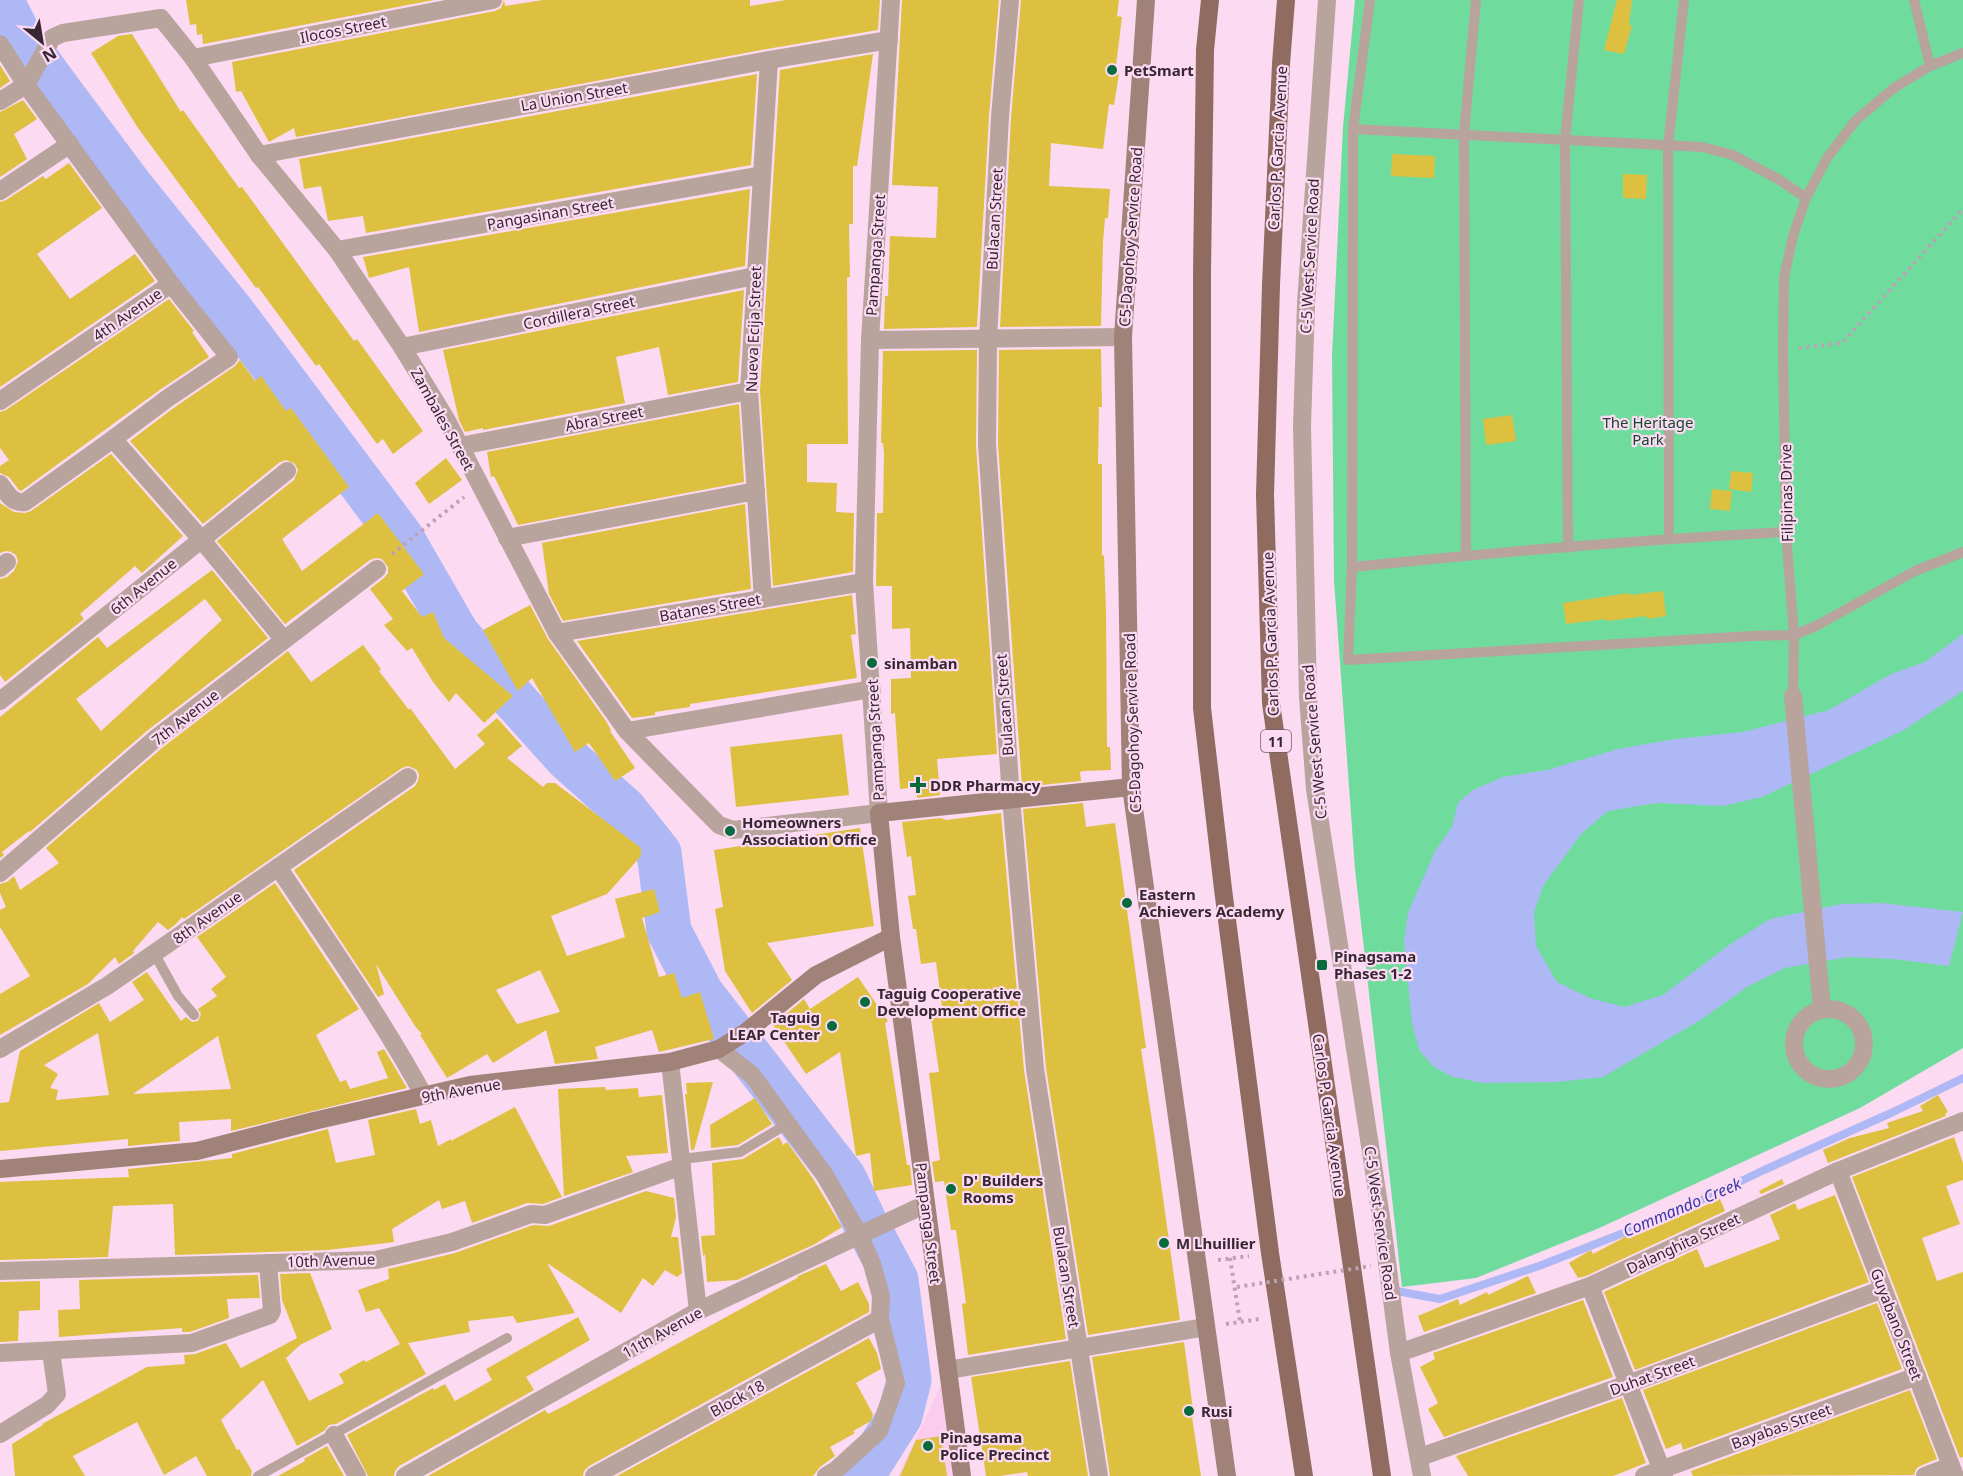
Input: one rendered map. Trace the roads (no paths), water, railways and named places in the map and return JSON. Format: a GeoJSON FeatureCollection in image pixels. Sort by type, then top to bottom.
{"type":"FeatureCollection","features":[{"type":"Feature","properties":{"kind":"main road"},"geometry":{"type":"LineString","coordinates":[[1210,0],[1205,50],[1202,285],[1202,708],[1270,1252],[1304,1476]]}},
{"type":"Feature","properties":{"kind":"main road","name":"Carlos P. Garcia Avenue"},"geometry":{"type":"LineString","coordinates":[[1286,0],[1271,285],[1265,495],[1271,703],[1382,1476]]}},
{"type":"Feature","properties":{"kind":"street","name":"Ilocos Street"},"geometry":{"type":"LineString","coordinates":[[193,58],[493,0]]}},
{"type":"Feature","properties":{"kind":"street","name":"Pampanga Street"},"geometry":{"type":"LineString","coordinates":[[891,0],[870,340],[864,582],[879,813],[891,937],[962,1476]]}},
{"type":"Feature","properties":{"kind":"street","name":"Bulacan Street"},"geometry":{"type":"LineString","coordinates":[[1010,0],[1000,117],[988,339],[987,444],[1011,798],[1035,1069],[1099,1476]]}},
{"type":"Feature","properties":{"kind":"street","name":"C5-Dagohoy Service Road"},"geometry":{"type":"LineString","coordinates":[[1146,0],[1114,337],[1131,787],[1227,1476]]}},
{"type":"Feature","properties":{"kind":"street","name":"C-5 West Service Road"},"geometry":{"type":"LineString","coordinates":[[1327,0],[1309,240],[1302,426],[1308,697],[1315,789],[1382,1217],[1399,1353],[1422,1476]]}},
{"type":"Feature","properties":{"kind":"street","name":"Zambales Street"},"geometry":{"type":"LineString","coordinates":[[26,85],[52,38],[63,33],[161,18],[193,58],[260,154],[337,250],[402,347],[446,419],[557,633],[627,731],[719,825],[733,830],[879,813]]}},
{"type":"Feature","properties":{"kind":"street","name":"La Union Street"},"geometry":{"type":"LineString","coordinates":[[260,154],[889,40]]}},
{"type":"Feature","properties":{"kind":"street","name":"4th Avenue"},"geometry":{"type":"LineString","coordinates":[[0,44],[26,85],[171,284],[0,401]]}},
{"type":"Feature","properties":{"kind":"street","name":"Nueva Ecija Street"},"geometry":{"type":"LineString","coordinates":[[763,599],[749,391],[769,60]]}},
{"type":"Feature","properties":{"kind":"street"},"geometry":{"type":"LineString","coordinates":[[0,100],[26,85]]}},
{"type":"Feature","properties":{"kind":"street"},"geometry":{"type":"LineString","coordinates":[[0,191],[70,144]]}},
{"type":"Feature","properties":{"kind":"street","name":"Pangasinan Street"},"geometry":{"type":"LineString","coordinates":[[337,250],[762,175]]}},
{"type":"Feature","properties":{"kind":"street","name":"Cordillera Street"},"geometry":{"type":"LineString","coordinates":[[402,347],[755,276]]}},
{"type":"Feature","properties":{"kind":"street"},"geometry":{"type":"LineString","coordinates":[[0,484],[17,503],[25,502],[168,398],[229,357],[171,284]]}},
{"type":"Feature","properties":{"kind":"street"},"geometry":{"type":"LineString","coordinates":[[870,340],[1114,337]]}},
{"type":"Feature","properties":{"kind":"street","name":"Abra Street"},"geometry":{"type":"LineString","coordinates":[[460,446],[749,391]]}},
{"type":"Feature","properties":{"kind":"street"},"geometry":{"type":"LineString","coordinates":[[113,439],[201,539],[284,640]]}},
{"type":"Feature","properties":{"kind":"street","name":"6th Avenue"},"geometry":{"type":"LineString","coordinates":[[2,697],[287,471]]}},
{"type":"Feature","properties":{"kind":"street"},"geometry":{"type":"LineString","coordinates":[[507,538],[756,491]]}},
{"type":"Feature","properties":{"kind":"street","name":"7th Avenue"},"geometry":{"type":"LineString","coordinates":[[0,873],[155,739],[377,569]]}},
{"type":"Feature","properties":{"kind":"street","name":"Batanes Street"},"geometry":{"type":"LineString","coordinates":[[557,633],[864,582]]}},
{"type":"Feature","properties":{"kind":"street"},"geometry":{"type":"LineString","coordinates":[[627,731],[872,689]]}},
{"type":"Feature","properties":{"kind":"street","name":"Filipinas Drive"},"geometry":{"type":"LineString","coordinates":[[1793,696],[1821,1004]]}},
{"type":"Feature","properties":{"kind":"street","name":"8th Avenue"},"geometry":{"type":"LineString","coordinates":[[0,1049],[107,986],[408,777]]}},
{"type":"Feature","properties":{"kind":"street"},"geometry":{"type":"LineString","coordinates":[[879,813],[1131,787]]}},
{"type":"Feature","properties":{"kind":"street"},"geometry":{"type":"LineString","coordinates":[[278,867],[339,958],[424,1096]]}},
{"type":"Feature","properties":{"kind":"street","name":"9th Avenue"},"geometry":{"type":"LineString","coordinates":[[0,1169],[197,1151],[470,1085],[670,1062],[724,1046],[746,1032],[816,975],[891,937]]}},
{"type":"Feature","properties":{"kind":"street"},"geometry":{"type":"LineString","coordinates":[[724,1046],[752,1076],[825,1174],[860,1236],[872,1264],[881,1296],[880,1319],[896,1383],[879,1431],[836,1470],[826,1476]]}},
{"type":"Feature","properties":{"kind":"street"},"geometry":{"type":"LineString","coordinates":[[670,1062],[698,1311]]}},
{"type":"Feature","properties":{"kind":"street","name":"Dalanghita Street"},"geometry":{"type":"LineString","coordinates":[[1399,1353],[1590,1286],[1838,1171],[1963,1121]]}},
{"type":"Feature","properties":{"kind":"street","name":"10th Avenue"},"geometry":{"type":"LineString","coordinates":[[0,1271],[376,1260],[452,1242],[531,1214],[545,1215],[682,1162]]}},
{"type":"Feature","properties":{"kind":"street","name":"Guyabano Street"},"geometry":{"type":"LineString","coordinates":[[1838,1171],[1953,1471]]}},
{"type":"Feature","properties":{"kind":"street","name":"11th Avenue"},"geometry":{"type":"LineString","coordinates":[[405,1476],[698,1311],[926,1204]]}},
{"type":"Feature","properties":{"kind":"street"},"geometry":{"type":"LineString","coordinates":[[0,1353],[192,1343],[266,1317],[272,1311],[268,1263]]}},
{"type":"Feature","properties":{"kind":"street"},"geometry":{"type":"LineString","coordinates":[[1590,1286],[1628,1384],[1656,1474]]}},
{"type":"Feature","properties":{"kind":"street","name":"Duhat Street"},"geometry":{"type":"LineString","coordinates":[[1420,1457],[1628,1384],[1883,1289]]}},
{"type":"Feature","properties":{"kind":"street","name":"Block 18"},"geometry":{"type":"LineString","coordinates":[[594,1476],[880,1319]]}},
{"type":"Feature","properties":{"kind":"street"},"geometry":{"type":"LineString","coordinates":[[948,1370],[1206,1327]]}},
{"type":"Feature","properties":{"kind":"street"},"geometry":{"type":"LineString","coordinates":[[0,1434],[47,1405],[57,1394],[51,1352]]}},
{"type":"Feature","properties":{"kind":"street","name":"Bayabas Street"},"geometry":{"type":"LineString","coordinates":[[1656,1474],[1917,1376]]}},
{"type":"Feature","properties":{"kind":"street"},"geometry":{"type":"LineString","coordinates":[[334,1435],[357,1476]]}},
{"type":"Feature","properties":{"kind":"street"},"geometry":{"type":"LineString","coordinates":[[1925,1476],[1953,1471]]}},
{"type":"Feature","properties":{"kind":"lane"},"geometry":{"type":"LineString","coordinates":[[1370,0],[1353,129],[1352,567],[1348,660],[1794,635],[1816,626],[1915,571],[1963,552]]}},
{"type":"Feature","properties":{"kind":"lane"},"geometry":{"type":"LineString","coordinates":[[1466,556],[1464,134],[1476,0]]}},
{"type":"Feature","properties":{"kind":"lane"},"geometry":{"type":"LineString","coordinates":[[1568,548],[1565,139],[1579,0]]}},
{"type":"Feature","properties":{"kind":"lane"},"geometry":{"type":"LineString","coordinates":[[1669,538],[1668,146],[1684,0]]}},
{"type":"Feature","properties":{"kind":"lane"},"geometry":{"type":"LineString","coordinates":[[1914,0],[1929,66]]}},
{"type":"Feature","properties":{"kind":"lane","name":"Filipinas Drive"},"geometry":{"type":"LineString","coordinates":[[1793,696],[1794,635],[1786,532],[1784,278],[1793,236],[1806,198],[1827,158],[1856,120],[1894,88],[1929,66],[1963,53]]}},
{"type":"Feature","properties":{"kind":"lane"},"geometry":{"type":"LineString","coordinates":[[1353,129],[1702,147],[1733,154],[1778,179],[1806,198]]}},
{"type":"Feature","properties":{"kind":"lane"},"geometry":{"type":"LineString","coordinates":[[1352,567],[1669,538],[1786,532]]}},
{"type":"Feature","properties":{"kind":"lane"},"geometry":{"type":"LineString","coordinates":[[154,953],[178,996],[194,1015]]}},
{"type":"Feature","properties":{"kind":"lane"},"geometry":{"type":"LineString","coordinates":[[682,1162],[740,1152],[789,1123]]}},
{"type":"Feature","properties":{"kind":"lane"},"geometry":{"type":"LineString","coordinates":[[258,1476],[507,1338]]}},
{"type":"Feature","properties":{"kind":"water"},"geometry":{"type":"Polygon","coordinates":[[[1963,634],[1963,691],[1904,730],[1762,797],[1723,806],[1656,803],[1608,811],[1581,834],[1543,886],[1534,913],[1536,946],[1557,982],[1590,998],[1624,1007],[1663,995],[1729,945],[1770,919],[1842,904],[1881,903],[1963,912],[1949,966],[1893,959],[1848,957],[1785,968],[1747,987],[1702,1019],[1603,1077],[1557,1082],[1482,1083],[1450,1076],[1433,1066],[1419,1050],[1412,1023],[1404,941],[1408,913],[1435,851],[1452,827],[1458,803],[1473,790],[1503,777],[1547,770],[1618,749],[1675,739],[1743,732],[1829,710],[1891,674],[1925,662],[1963,634]]]}},
{"type":"Feature","properties":{"kind":"waterway"},"geometry":{"type":"LineString","coordinates":[[1,0],[20,37],[58,89],[132,188],[233,313],[401,537],[457,634],[567,758],[624,809],[659,853],[669,931],[701,993],[844,1178],[867,1227]]}},
{"type":"Feature","properties":{"kind":"waterway","name":"Commando Creek"},"geometry":{"type":"LineString","coordinates":[[1391,1290],[1440,1299],[1539,1266],[1677,1212],[1963,1078]]}},
{"type":"Feature","properties":{"kind":"waterway"},"geometry":{"type":"LineString","coordinates":[[862,1476],[900,1416],[909,1380],[896,1280],[870,1231]]}},
{"type":"Feature","properties":{"kind":"place","name":"PetSmart"},"geometry":{"type":"Point","coordinates":[1112,70]}},
{"type":"Feature","properties":{"kind":"place","name":"sinamban"},"geometry":{"type":"Point","coordinates":[872,663]}},
{"type":"Feature","properties":{"kind":"place","name":"DDR Pharmacy"},"geometry":{"type":"Point","coordinates":[918,785]}},
{"type":"Feature","properties":{"kind":"place","name":"Homeowners Association Office"},"geometry":{"type":"Point","coordinates":[730,831]}},
{"type":"Feature","properties":{"kind":"place","name":"Eastern Achievers Academy"},"geometry":{"type":"Point","coordinates":[1127,903]}},
{"type":"Feature","properties":{"kind":"place","name":"Pinagsama Phases 1-2"},"geometry":{"type":"Point","coordinates":[1322,965]}},
{"type":"Feature","properties":{"kind":"place","name":"Taguig Cooperative Development Office"},"geometry":{"type":"Point","coordinates":[865,1002]}},
{"type":"Feature","properties":{"kind":"place","name":"Taguig LEAP Center"},"geometry":{"type":"Point","coordinates":[832,1026]}},
{"type":"Feature","properties":{"kind":"place","name":"D' Builders Rooms"},"geometry":{"type":"Point","coordinates":[951,1189]}},
{"type":"Feature","properties":{"kind":"place","name":"M Lhuillier"},"geometry":{"type":"Point","coordinates":[1164,1243]}},
{"type":"Feature","properties":{"kind":"place","name":"Rusi"},"geometry":{"type":"Point","coordinates":[1189,1411]}},
{"type":"Feature","properties":{"kind":"place","name":"Pinagsama Police Precinct"},"geometry":{"type":"Point","coordinates":[928,1446]}},
{"type":"Feature","properties":{"kind":"park label","name":"The Heritage Park"},"geometry":{"type":"Point","coordinates":[1648,430]}}]}
